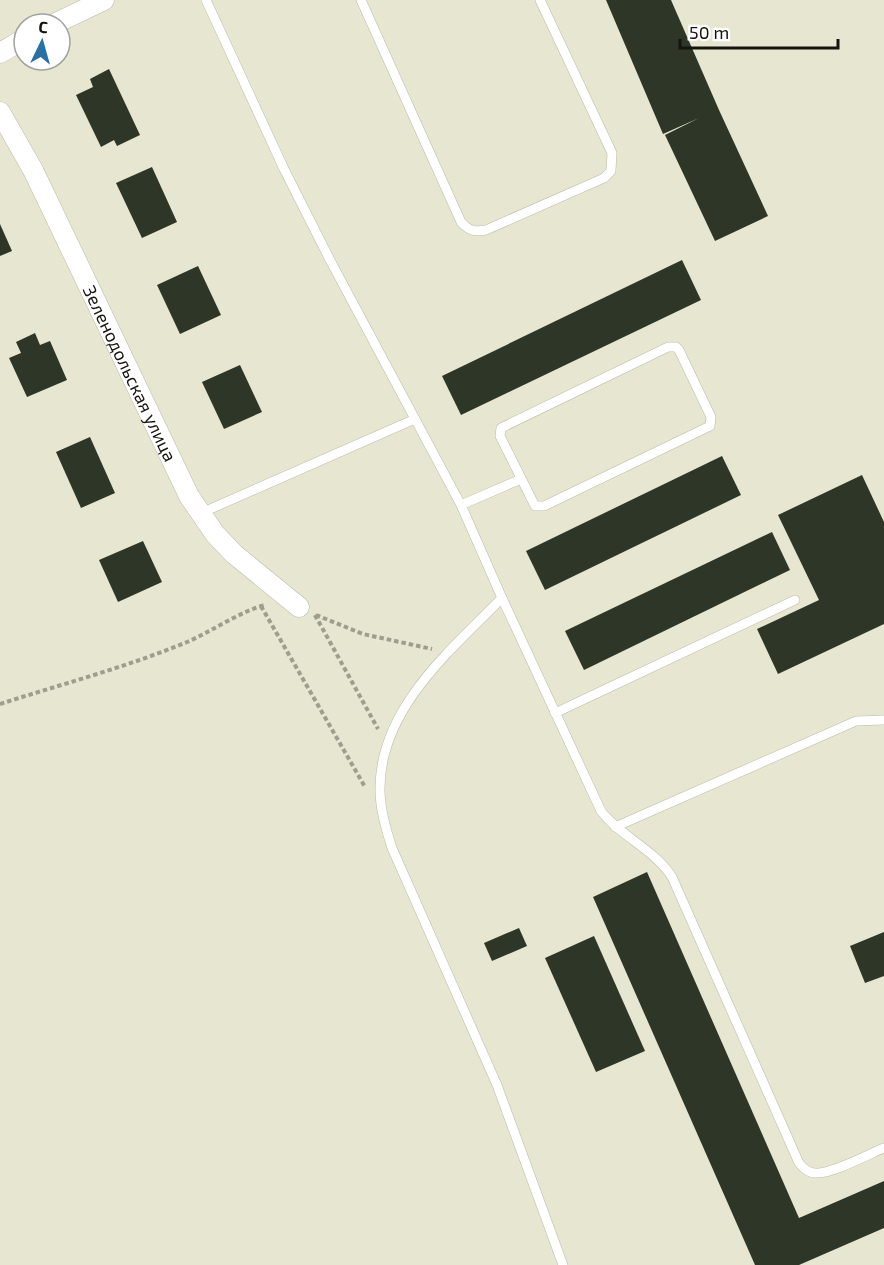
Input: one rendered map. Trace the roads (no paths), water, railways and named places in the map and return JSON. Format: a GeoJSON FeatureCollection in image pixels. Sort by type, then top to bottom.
{"type":"FeatureCollection","features":[{"type":"Feature","properties":{"kind":"street"},"geometry":{"type":"LineString","coordinates":[[72,15],[104,0]]}},
{"type":"Feature","properties":{"kind":"street","name":"Зеленодольская улица"},"geometry":{"type":"LineString","coordinates":[[0,112],[33,170],[179,475],[200,513],[215,534],[234,554],[307,611]]}},
{"type":"Feature","properties":{"kind":"lane"},"geometry":{"type":"LineString","coordinates":[[206,0],[324,250],[461,506],[601,811],[615,827],[658,859],[672,877],[799,1163],[806,1170],[814,1173],[826,1173],[884,1148]]}},
{"type":"Feature","properties":{"kind":"lane"},"geometry":{"type":"LineString","coordinates":[[361,0],[460,222],[467,229],[477,232],[604,178],[611,171],[612,153],[540,0]]}},
{"type":"Feature","properties":{"kind":"lane"},"geometry":{"type":"LineString","coordinates":[[669,347],[676,347],[679,350],[711,417],[710,426],[707,429],[544,506],[535,506],[531,502],[521,479],[500,436],[501,428],[505,424],[669,347]]}},
{"type":"Feature","properties":{"kind":"lane"},"geometry":{"type":"LineString","coordinates":[[200,513],[416,419]]}},
{"type":"Feature","properties":{"kind":"lane"},"geometry":{"type":"LineString","coordinates":[[461,506],[521,479]]}},
{"type":"Feature","properties":{"kind":"lane"},"geometry":{"type":"LineString","coordinates":[[502,598],[450,651],[417,689],[398,720],[387,746],[382,761],[380,790],[384,822],[392,848],[497,1085],[563,1265]]}},
{"type":"Feature","properties":{"kind":"lane"},"geometry":{"type":"LineString","coordinates":[[555,713],[795,600]]}},
{"type":"Feature","properties":{"kind":"lane"},"geometry":{"type":"LineString","coordinates":[[615,827],[856,721],[884,720]]}}]}
